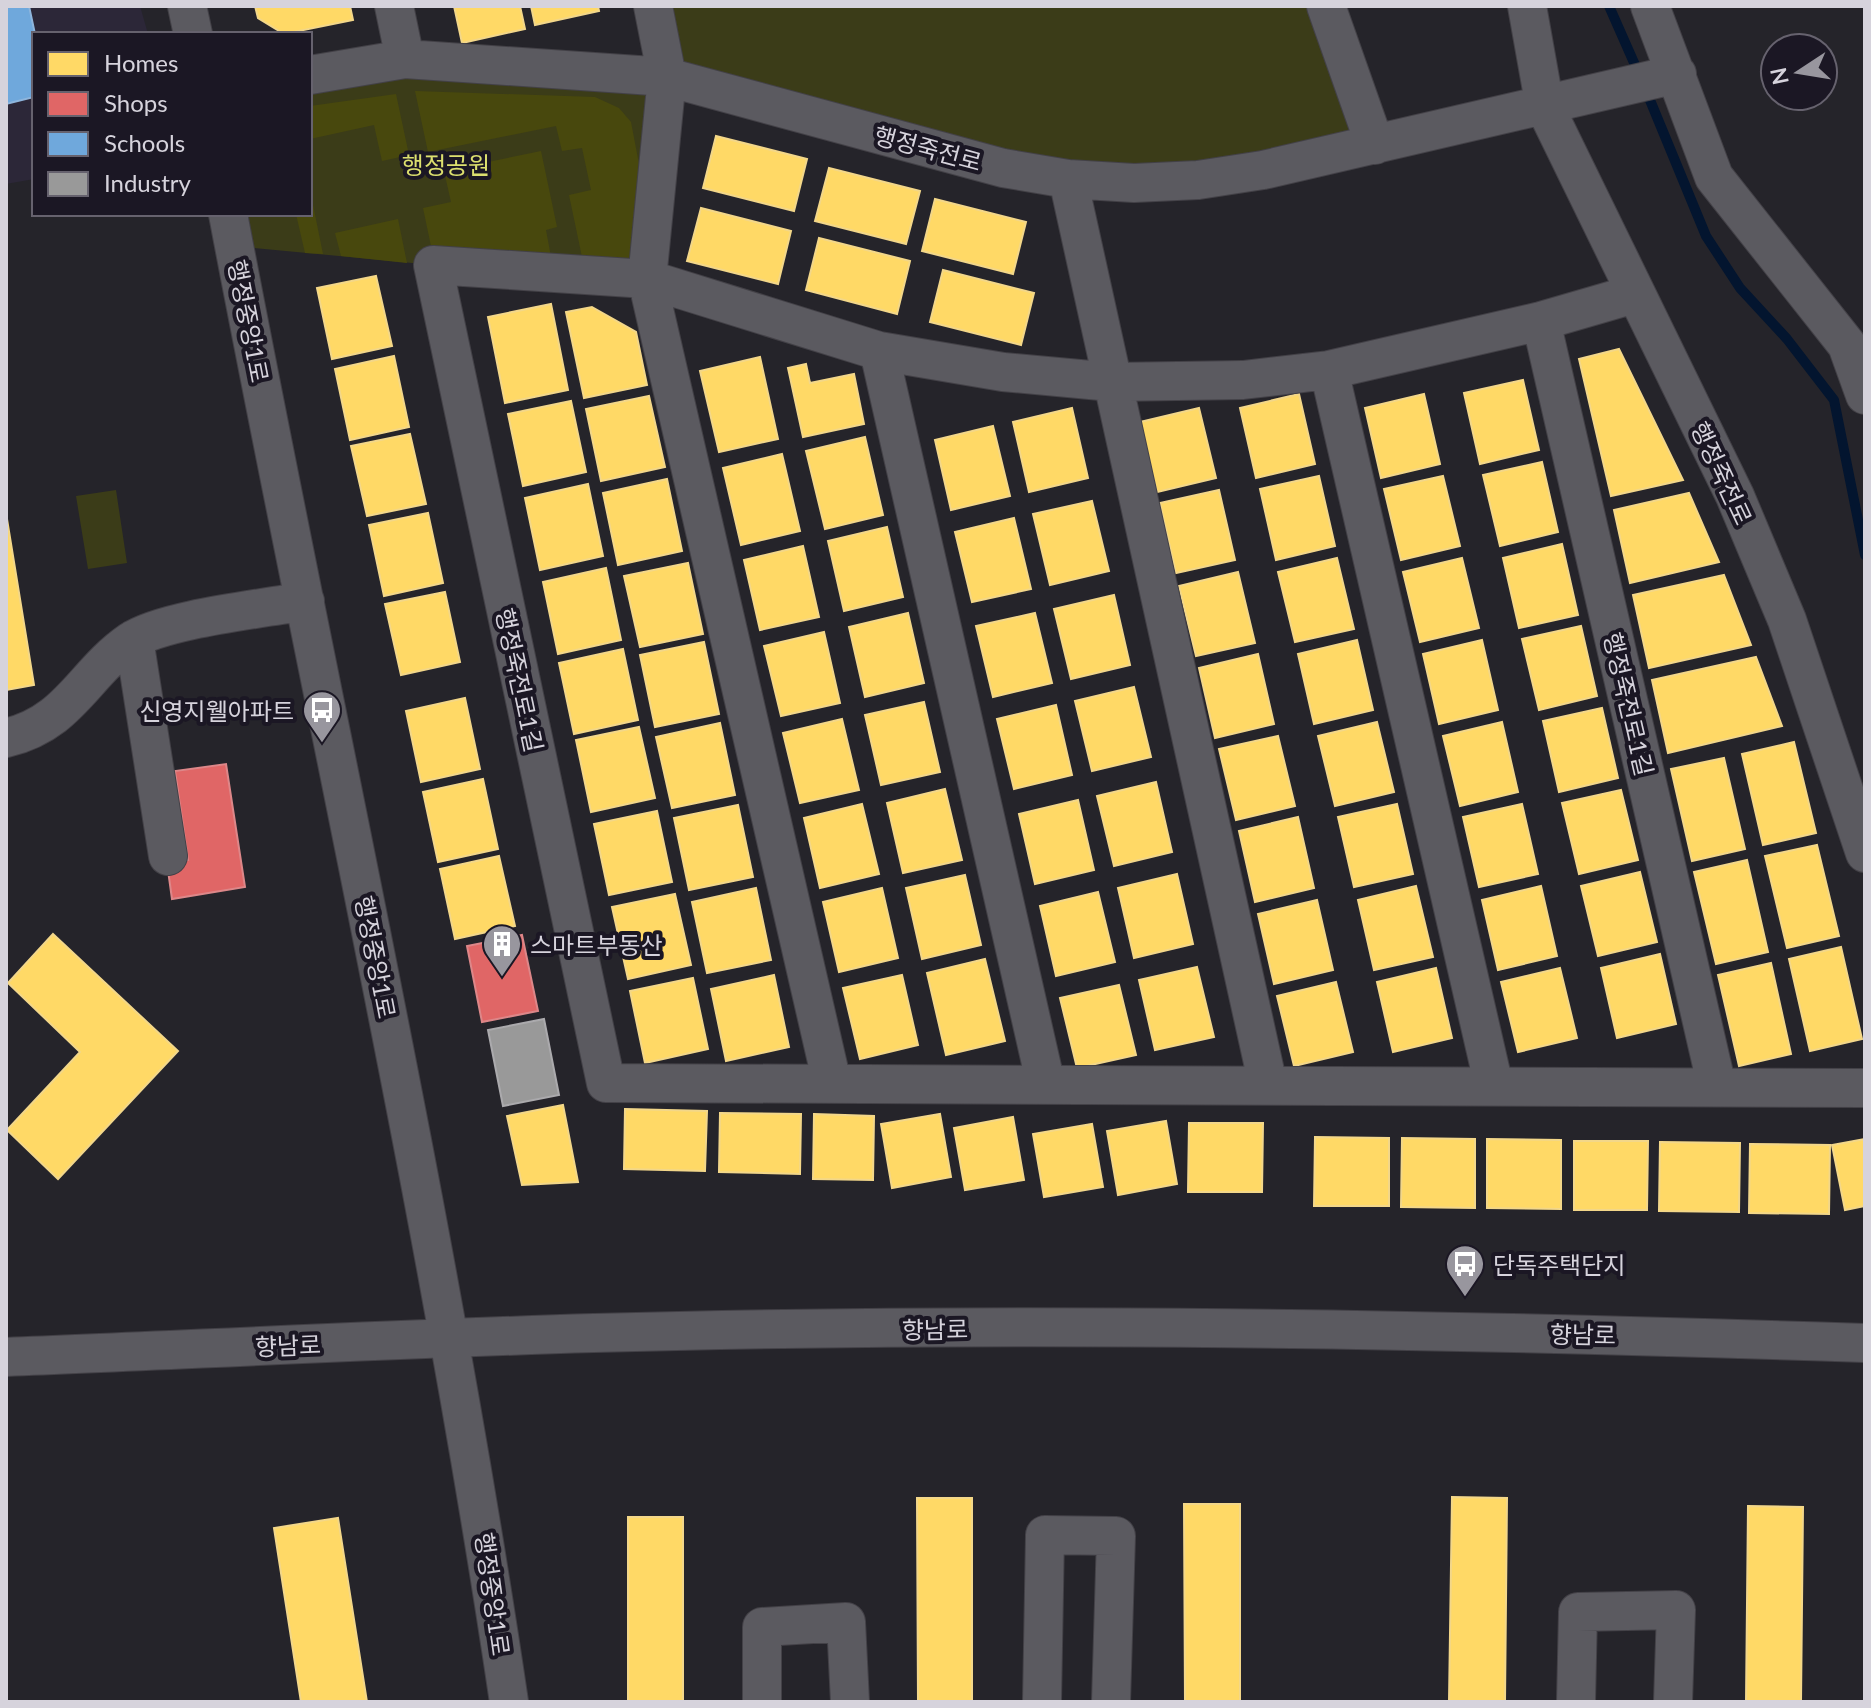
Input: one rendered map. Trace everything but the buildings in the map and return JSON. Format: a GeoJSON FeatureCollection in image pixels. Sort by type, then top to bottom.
{"type":"FeatureCollection","features":[{"type":"Feature","properties":{"kind":"street"},"geometry":{"type":"LineString","coordinates":[[187,6],[193,32]]}},
{"type":"Feature","properties":{"kind":"street"},"geometry":{"type":"LineString","coordinates":[[394,6],[405,59]]}},
{"type":"Feature","properties":{"kind":"street"},"geometry":{"type":"LineString","coordinates":[[653,6],[667,77],[647,279],[832,1083]]}},
{"type":"Feature","properties":{"kind":"street"},"geometry":{"type":"LineString","coordinates":[[1326,6],[1375,145]]}},
{"type":"Feature","properties":{"kind":"street","name":"행정죽전로"},"geometry":{"type":"LineString","coordinates":[[1527,6],[1545,107],[1735,496],[1787,620],[1865,853]]}},
{"type":"Feature","properties":{"kind":"street"},"geometry":{"type":"LineString","coordinates":[[1650,6],[1671,75],[1714,177],[1847,345],[1865,395]]}},
{"type":"Feature","properties":{"kind":"street","name":"행정죽전로"},"geometry":{"type":"LineString","coordinates":[[312,75],[405,59],[667,77],[1003,168],[1068,179],[1134,183],[1198,180],[1263,170],[1545,107],[1671,75]]}},
{"type":"Feature","properties":{"kind":"street"},"geometry":{"type":"LineString","coordinates":[[1068,179],[1268,1085]]}},
{"type":"Feature","properties":{"kind":"street","name":"행정중앙1로"},"geometry":{"type":"LineString","coordinates":[[228,216],[450,1339],[509,1702]]}},
{"type":"Feature","properties":{"kind":"street","name":"행정죽전로1길"},"geometry":{"type":"LineString","coordinates":[[1634,294],[1541,321],[1329,370],[1243,380],[1112,382],[1003,372],[879,351],[647,279],[433,265],[606,1083],[1865,1088]]}},
{"type":"Feature","properties":{"kind":"street","name":"행정죽전로1길"},"geometry":{"type":"LineString","coordinates":[[1541,321],[1717,1087]]}},
{"type":"Feature","properties":{"kind":"street"},"geometry":{"type":"LineString","coordinates":[[879,351],[1046,1085]]}},
{"type":"Feature","properties":{"kind":"street"},"geometry":{"type":"LineString","coordinates":[[1329,370],[1494,1086]]}},
{"type":"Feature","properties":{"kind":"street"},"geometry":{"type":"LineString","coordinates":[[6,738],[54,717],[82,693],[106,660],[134,639],[172,627],[305,601]]}},
{"type":"Feature","properties":{"kind":"street"},"geometry":{"type":"LineString","coordinates":[[134,639],[168,856]]}},
{"type":"Feature","properties":{"kind":"street","name":"향남로"},"geometry":{"type":"LineString","coordinates":[[6,1357],[596,1333],[1143,1327],[1587,1333],[1865,1343]]}},
{"type":"Feature","properties":{"kind":"street"},"geometry":{"type":"LineString","coordinates":[[1042,1702],[1045,1535],[1116,1536],[1111,1702]]}},
{"type":"Feature","properties":{"kind":"street"},"geometry":{"type":"LineString","coordinates":[[1576,1702],[1578,1612],[1676,1610],[1673,1702]]}},
{"type":"Feature","properties":{"kind":"street"},"geometry":{"type":"LineString","coordinates":[[762,1702],[762,1627],[846,1622],[850,1702]]}},
{"type":"Feature","properties":{"kind":"shaded area"},"geometry":{"type":"Polygon","coordinates":[[[6,6],[140,6],[147,32],[32,32],[32,179],[6,184],[6,6]]]}},
{"type":"Feature","properties":{"kind":"shaded area"},"geometry":{"type":"Polygon","coordinates":[[[415,91],[595,97],[619,108],[631,122],[652,232],[647,279],[586,276],[569,195],[591,190],[582,148],[562,151],[556,126],[428,152],[415,91]]]}},
{"type":"Feature","properties":{"kind":"shaded area"},"geometry":{"type":"Polygon","coordinates":[[[396,94],[409,155],[382,161],[374,125],[312,139],[312,106],[396,94]]]}},
{"type":"Feature","properties":{"kind":"shaded area"},"geometry":{"type":"Polygon","coordinates":[[[541,151],[557,227],[546,230],[554,273],[435,265],[423,208],[451,202],[444,171],[541,151]]]}},
{"type":"Feature","properties":{"kind":"shaded area"},"geometry":{"type":"Polygon","coordinates":[[[312,200],[323,254],[305,253],[296,216],[312,216],[312,200]]]}},
{"type":"Feature","properties":{"kind":"shaded area"},"geometry":{"type":"Polygon","coordinates":[[[398,219],[407,263],[341,256],[335,233],[398,219]]]}},
{"type":"Feature","properties":{"kind":"green space","name":"행정공원"},"geometry":{"type":"Polygon","coordinates":[[[653,6],[1326,6],[1375,145],[1134,183],[667,77],[647,279],[433,265],[234,246],[228,216],[312,216],[312,75],[666,77],[653,6]]]}},
{"type":"Feature","properties":{"kind":"green space"},"geometry":{"type":"Polygon","coordinates":[[[116,490],[127,563],[88,569],[76,496],[116,490]]]}},
{"type":"Feature","properties":{"kind":"waterway"},"geometry":{"type":"LineString","coordinates":[[1609,6],[1639,74]]}},
{"type":"Feature","properties":{"kind":"waterway"},"geometry":{"type":"LineString","coordinates":[[1645,88],[1706,236],[1740,288],[1787,339],[1834,400],[1865,555]]}},
{"type":"Feature","properties":{"kind":"place","name":"신영지웰아파트"},"geometry":{"type":"Point","coordinates":[322,744]}},
{"type":"Feature","properties":{"kind":"place","name":"스마트부동산"},"geometry":{"type":"Point","coordinates":[502,978]}},
{"type":"Feature","properties":{"kind":"place","name":"단독주택단지"},"geometry":{"type":"Point","coordinates":[1465,1298]}}]}
